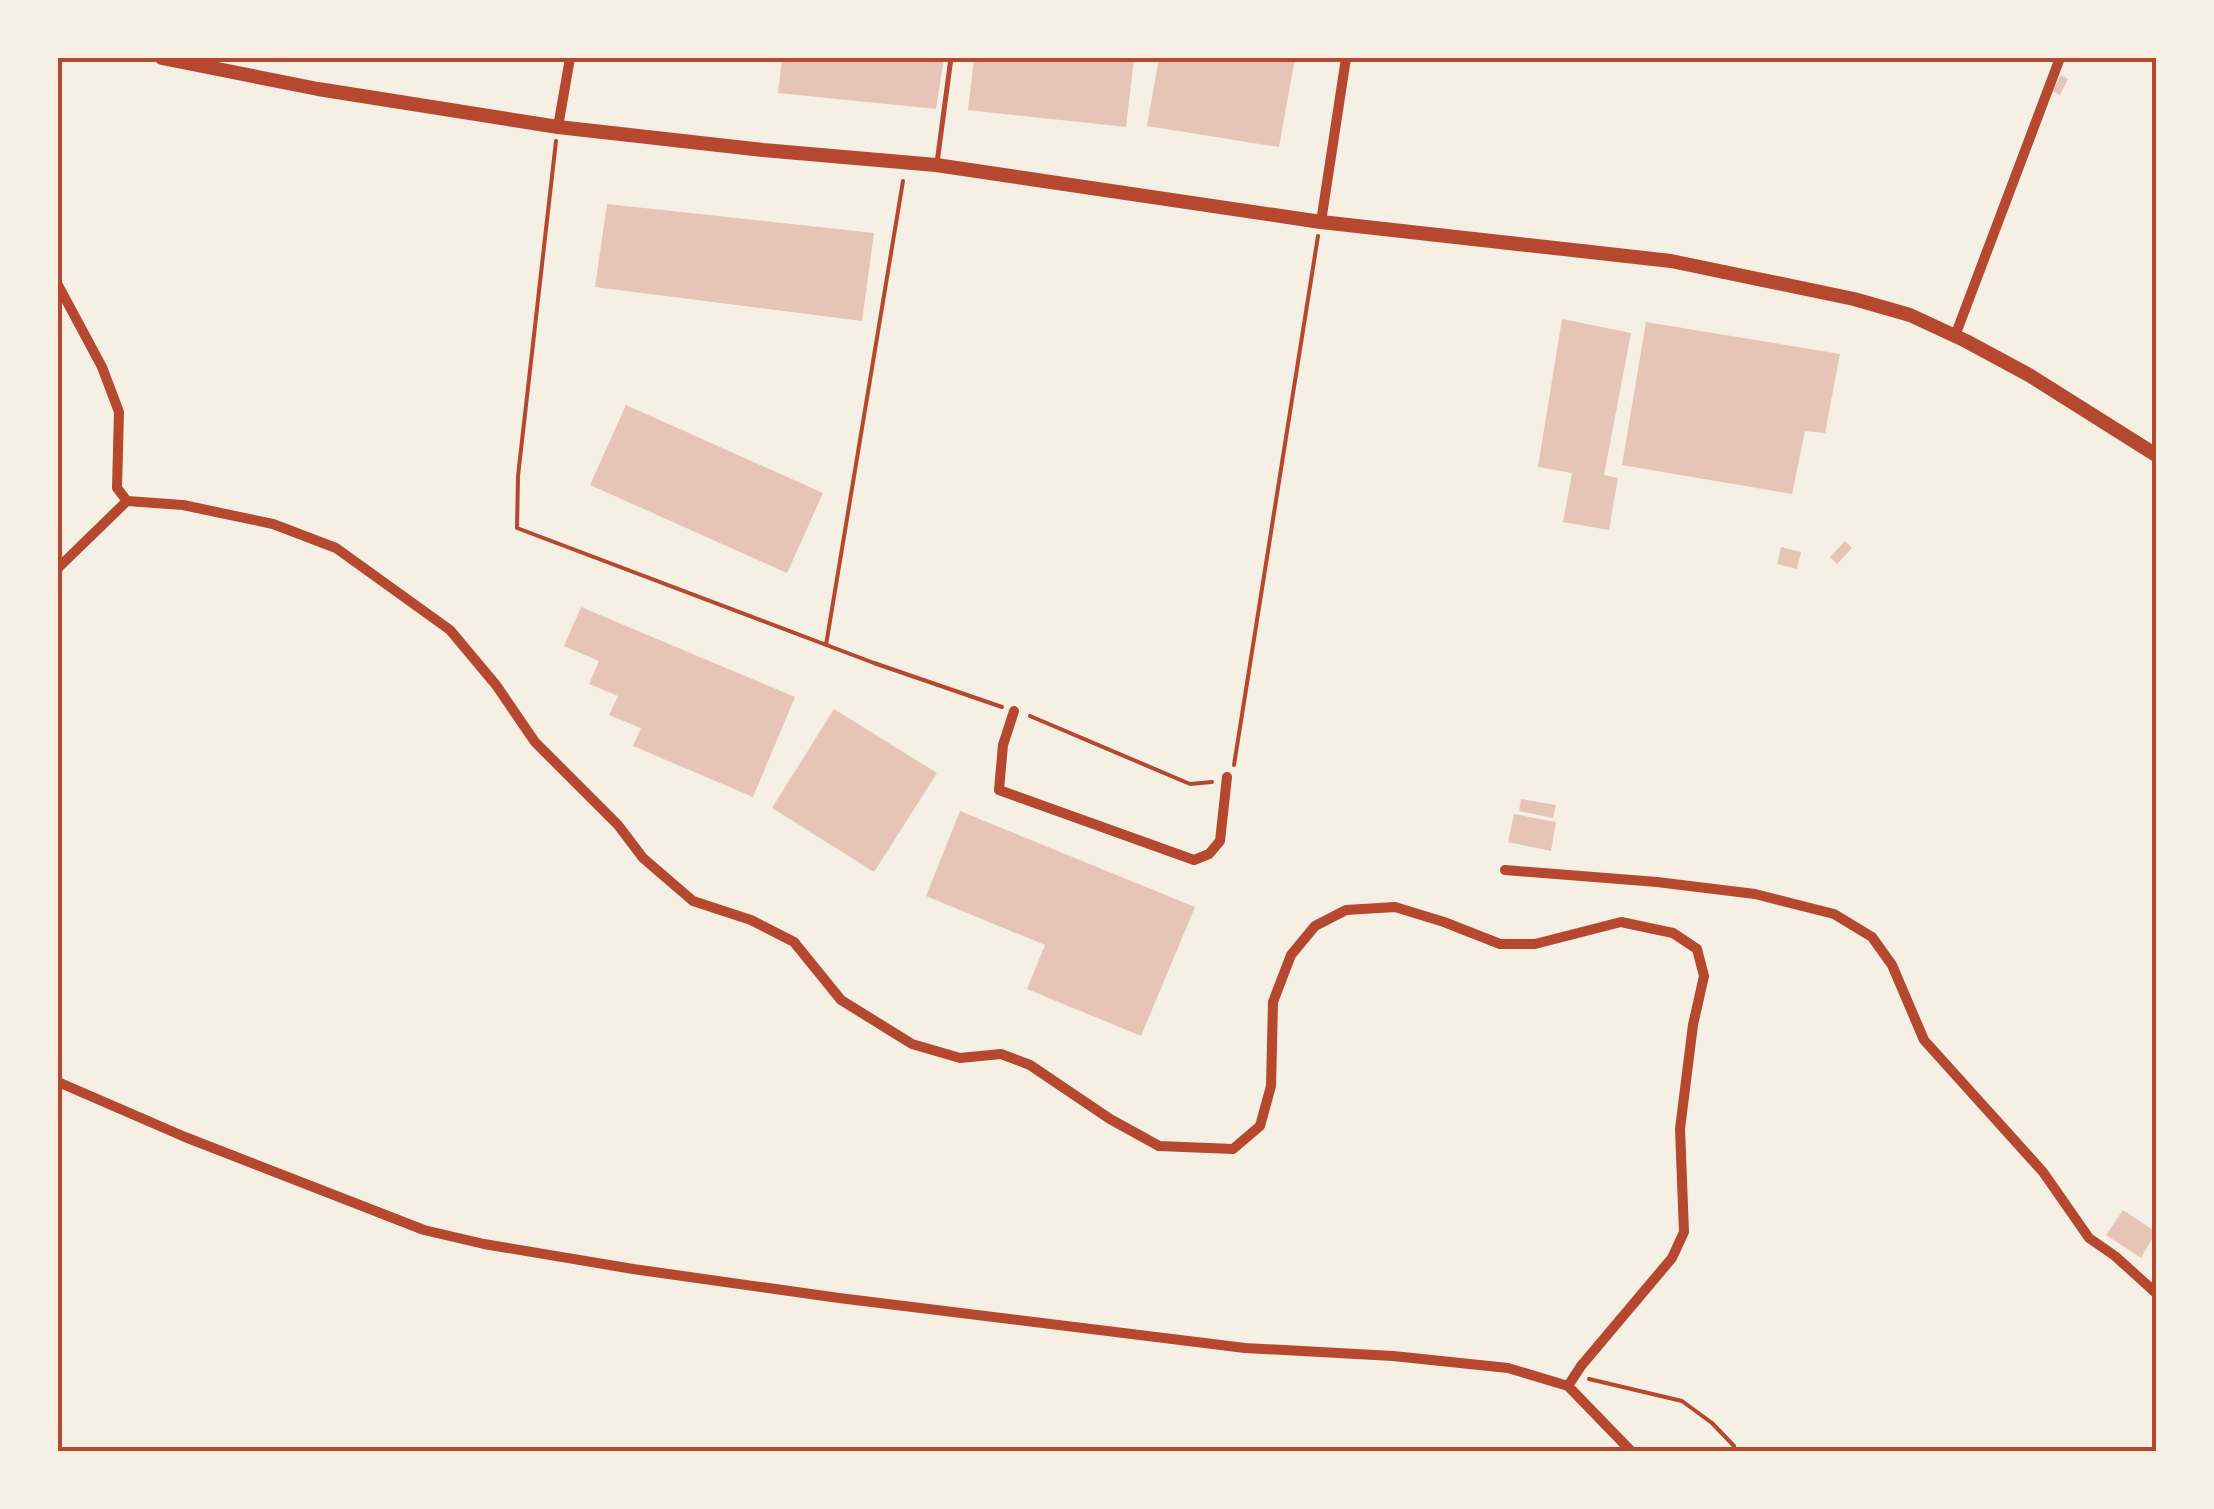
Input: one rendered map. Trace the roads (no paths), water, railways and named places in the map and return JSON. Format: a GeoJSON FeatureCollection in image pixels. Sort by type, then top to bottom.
{"type":"FeatureCollection","features":[{"type":"Feature","properties":{"kind":"street"},"geometry":{"type":"LineString","coordinates":[[162,58],[318,89],[558,127],[936,166],[1321,222],[1671,261],[1854,299],[1910,315],[2028,376],[2156,456]]}},
{"type":"Feature","properties":{"kind":"street"},"geometry":{"type":"LineString","coordinates":[[558,127],[570,58]]}},
{"type":"Feature","properties":{"kind":"street"},"geometry":{"type":"LineString","coordinates":[[1321,222],[1346,58]]}},
{"type":"Feature","properties":{"kind":"street"},"geometry":{"type":"LineString","coordinates":[[1955,336],[2060,58]]}},
{"type":"Feature","properties":{"kind":"street"},"geometry":{"type":"LineString","coordinates":[[58,285],[102,367],[119,412],[117,488],[126,501]]}},
{"type":"Feature","properties":{"kind":"street"},"geometry":{"type":"LineString","coordinates":[[58,568],[126,501],[183,505],[273,524],[336,548],[450,630],[496,685],[535,742],[618,825],[643,858],[693,901],[751,920],[794,942],[841,1000],[912,1044],[960,1058],[1001,1054],[1030,1065],[1110,1119],[1160,1146],[1233,1149],[1260,1126],[1271,1086],[1273,1002],[1291,955],[1316,926],[1346,910],[1395,907],[1500,944],[1535,944],[1622,922],[1673,933],[1697,949],[1704,976],[1680,1129],[1684,1232],[1672,1258],[1568,1386]]}},
{"type":"Feature","properties":{"kind":"street"},"geometry":{"type":"LineString","coordinates":[[1014,711],[1003,745],[999,790],[1194,860],[1209,854],[1220,840],[1227,777]]}},
{"type":"Feature","properties":{"kind":"street"},"geometry":{"type":"LineString","coordinates":[[1505,870],[1756,894],[1834,914],[1872,937],[1892,966],[1924,1040],[2043,1172],[2089,1238],[2156,1293]]}},
{"type":"Feature","properties":{"kind":"street"},"geometry":{"type":"LineString","coordinates":[[58,1082],[186,1137],[424,1230],[632,1269],[820,1296],[1245,1348],[1393,1356],[1508,1368],[1568,1386],[1619,1447],[1632,1452]]}},
{"type":"Feature","properties":{"kind":"lane"},"geometry":{"type":"LineString","coordinates":[[936,166],[951,58]]}}]}
